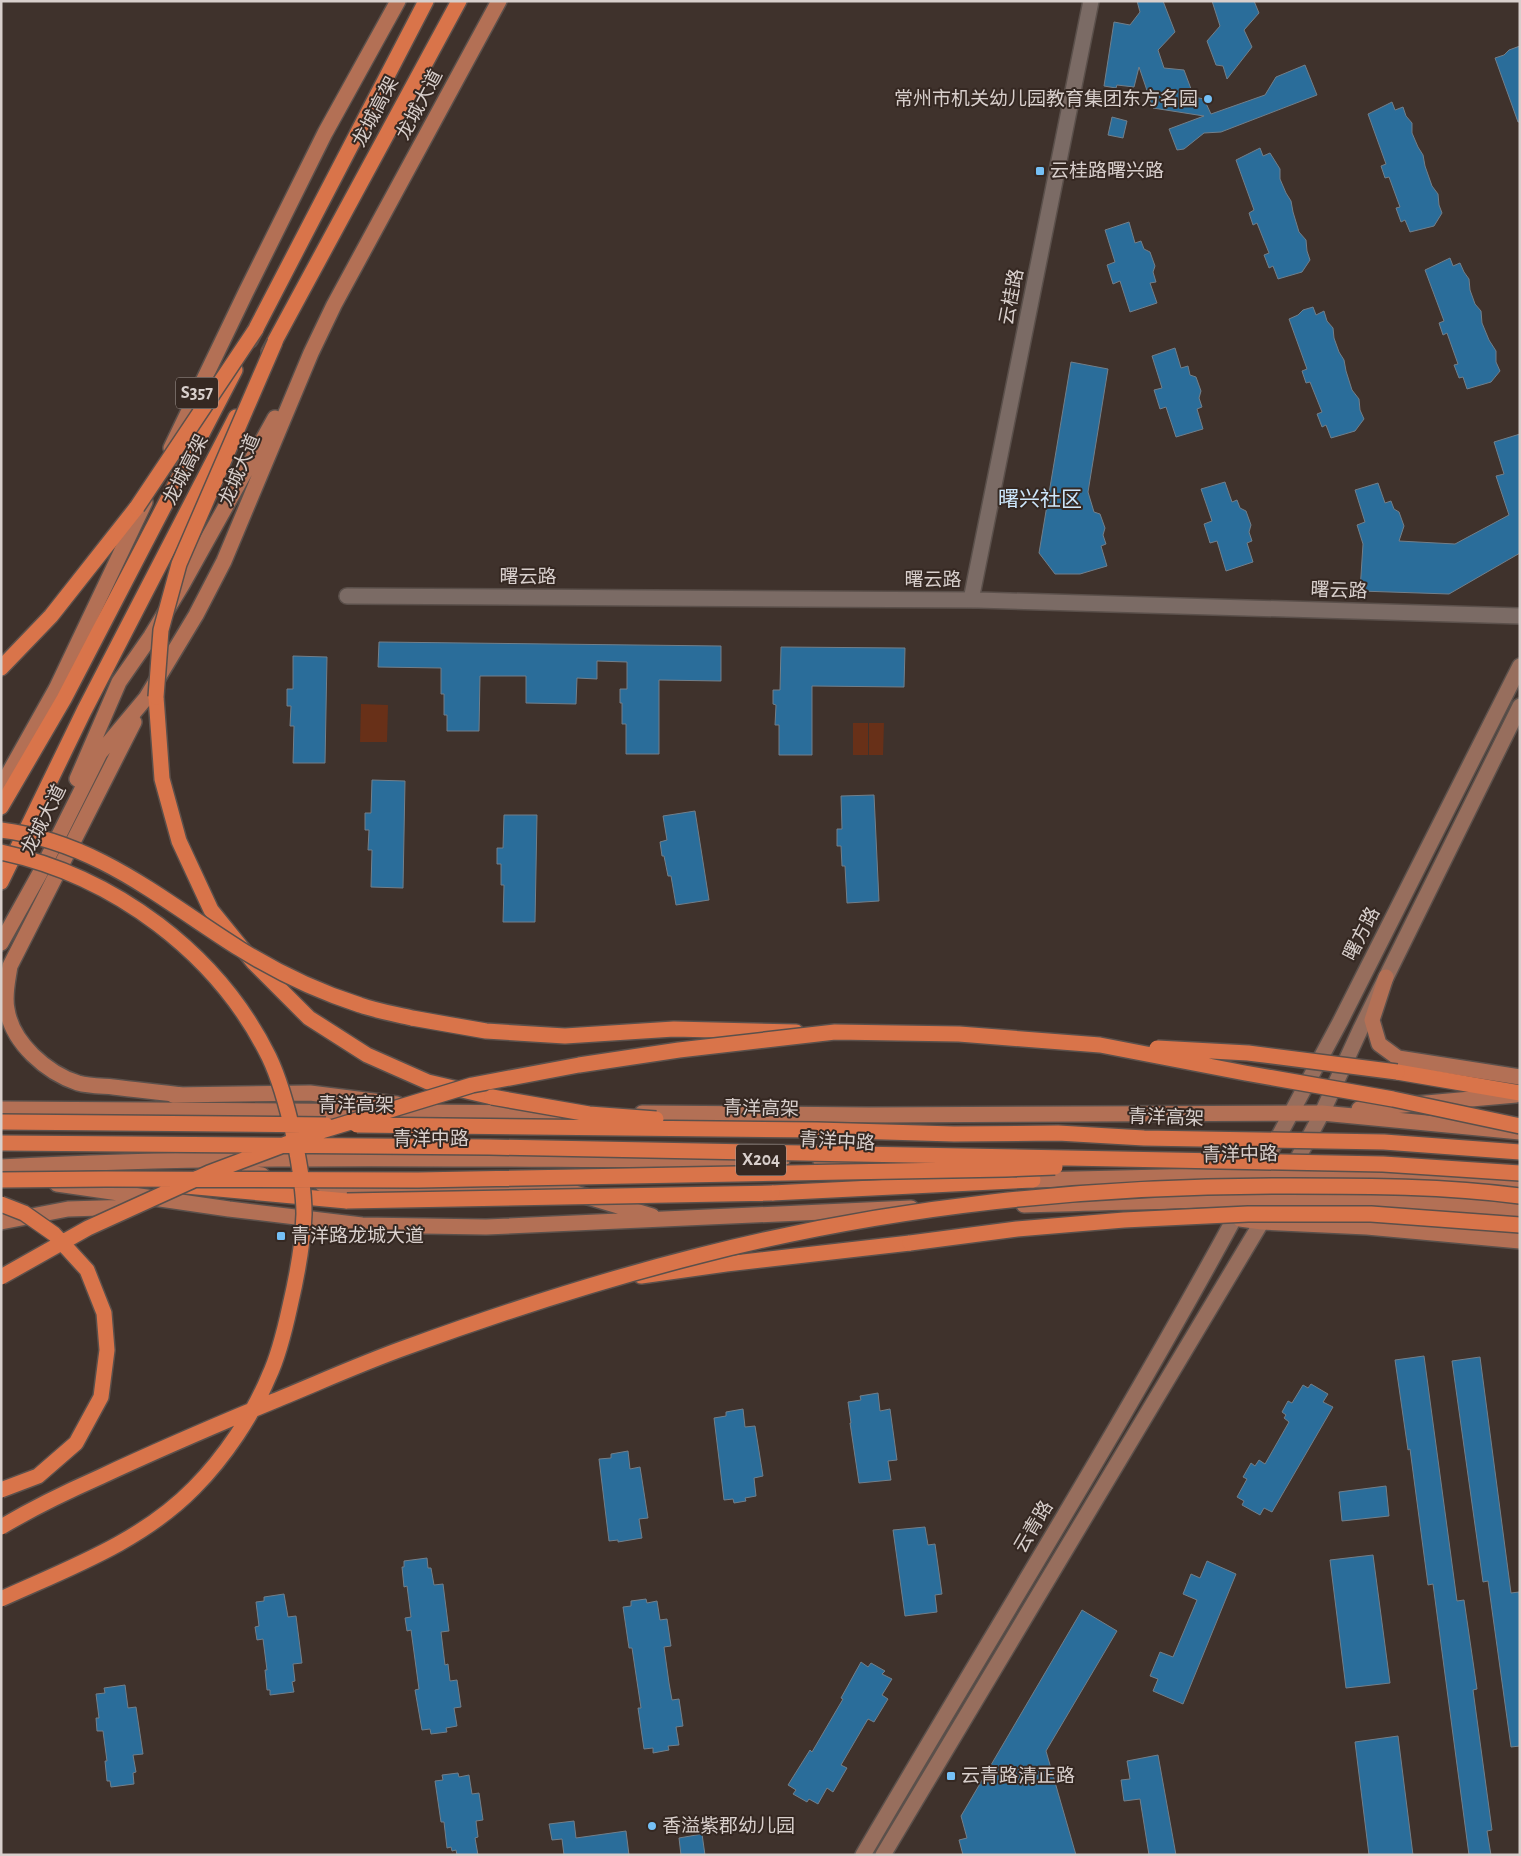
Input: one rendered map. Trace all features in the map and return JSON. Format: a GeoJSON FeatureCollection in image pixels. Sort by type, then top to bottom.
{"type":"FeatureCollection","features":[{"type":"Feature","properties":{"kind":"highway","name":"龙城高架"},"geometry":{"type":"LineString","coordinates":[[1,807],[68,690],[426,1]]}},
{"type":"Feature","properties":{"kind":"highway","name":"龙城高架"},"geometry":{"type":"LineString","coordinates":[[1,882],[84,711],[275,342],[459,1]]}},
{"type":"Feature","properties":{"kind":"highway"},"geometry":{"type":"LineString","coordinates":[[1,668],[52,616],[137,508],[256,329]]}},
{"type":"Feature","properties":{"kind":"highway"},"geometry":{"type":"LineString","coordinates":[[275,342],[180,564],[161,630],[156,697],[162,779],[178,841],[211,910],[254,963],[309,1018],[367,1055],[428,1082],[492,1097],[590,1114],[817,1130]]}},
{"type":"Feature","properties":{"kind":"highway"},"geometry":{"type":"LineString","coordinates":[[1,830],[39,836],[75,848],[110,865],[174,904],[241,949],[311,987],[361,1006],[412,1018],[486,1031],[564,1036],[674,1030],[959,1034],[1248,1053],[1397,1072],[1520,1094]]}},
{"type":"Feature","properties":{"kind":"highway"},"geometry":{"type":"LineString","coordinates":[[1,852],[28,858],[78,877],[124,901],[172,934],[212,974],[247,1018],[270,1059],[290,1118],[300,1162],[304,1213],[299,1265],[286,1324],[270,1376],[238,1434],[194,1488],[150,1525],[103,1553],[1,1599]]}},
{"type":"Feature","properties":{"kind":"highway"},"geometry":{"type":"LineString","coordinates":[[1,1277],[88,1228],[209,1173],[318,1132],[472,1085],[579,1065],[679,1050],[835,1032]]}},
{"type":"Feature","properties":{"kind":"highway"},"geometry":{"type":"LineString","coordinates":[[1100,1044],[1520,1126]]}},
{"type":"Feature","properties":{"kind":"highway","name":"青洋高架"},"geometry":{"type":"LineString","coordinates":[[1,1122],[817,1130],[954,1134],[1058,1133],[1144,1138],[1384,1142],[1520,1152]]}},
{"type":"Feature","properties":{"kind":"highway"},"geometry":{"type":"LineString","coordinates":[[1,1143],[499,1148],[1383,1164],[1520,1173]]}},
{"type":"Feature","properties":{"kind":"highway"},"geometry":{"type":"LineString","coordinates":[[1,1180],[418,1180],[1006,1170],[1174,1160]]}},
{"type":"Feature","properties":{"kind":"highway"},"geometry":{"type":"LineString","coordinates":[[106,1179],[347,1201],[772,1193],[1033,1180]]}},
{"type":"Feature","properties":{"kind":"highway"},"geometry":{"type":"LineString","coordinates":[[1,1527],[32,1509],[168,1445],[404,1348],[505,1313],[610,1281],[703,1254],[803,1232],[905,1214],[1002,1201],[1222,1186],[1383,1186],[1520,1196]]}},
{"type":"Feature","properties":{"kind":"highway"},"geometry":{"type":"LineString","coordinates":[[1,1204],[24,1213],[54,1234],[87,1270],[104,1313],[107,1350],[101,1397],[76,1443],[38,1476],[1,1490]]}},
{"type":"Feature","properties":{"kind":"highway"},"geometry":{"type":"LineString","coordinates":[[610,1281],[726,1264],[1017,1229],[1124,1220],[1248,1214],[1362,1214],[1520,1225]]}},
{"type":"Feature","properties":{"kind":"main road","name":"S357"},"geometry":{"type":"LineString","coordinates":[[1,787],[56,689],[246,292],[325,133],[398,1]]}},
{"type":"Feature","properties":{"kind":"main road","name":"龙城大道"},"geometry":{"type":"LineString","coordinates":[[1,942],[40,873],[100,753],[146,698],[196,615],[224,561],[311,353],[334,305],[499,1]]}},
{"type":"Feature","properties":{"kind":"main road"},"geometry":{"type":"LineString","coordinates":[[40,873],[90,746],[119,682],[152,636],[182,585],[311,353]]}},
{"type":"Feature","properties":{"kind":"main road"},"geometry":{"type":"LineString","coordinates":[[146,698],[10,966],[6,988],[6,1009],[15,1032],[28,1049],[43,1064],[61,1076],[80,1083],[182,1095]]}},
{"type":"Feature","properties":{"kind":"main road"},"geometry":{"type":"LineString","coordinates":[[1386,977],[1372,1020],[1379,1044],[1398,1058],[1520,1077]]}},
{"type":"Feature","properties":{"kind":"main road"},"geometry":{"type":"LineString","coordinates":[[22,1108],[182,1095],[310,1093],[466,1112]]}},
{"type":"Feature","properties":{"kind":"main road"},"geometry":{"type":"LineString","coordinates":[[1322,1113],[1520,1094]]}},
{"type":"Feature","properties":{"kind":"main road","name":"青洋中路"},"geometry":{"type":"LineString","coordinates":[[1,1109],[870,1115],[1322,1113],[1520,1132]]}},
{"type":"Feature","properties":{"kind":"main road","name":"青洋中路"},"geometry":{"type":"LineString","coordinates":[[1,1167],[315,1158],[822,1159],[1033,1180],[1290,1174],[1443,1177],[1520,1186]]}},
{"type":"Feature","properties":{"kind":"main road"},"geometry":{"type":"LineString","coordinates":[[175,1161],[370,1192],[558,1188],[665,1220]]}},
{"type":"Feature","properties":{"kind":"main road"},"geometry":{"type":"LineString","coordinates":[[1,1176],[228,1209],[362,1225],[486,1227],[889,1208],[1276,1199],[1366,1199],[1493,1206],[1520,1210]]}},
{"type":"Feature","properties":{"kind":"main road"},"geometry":{"type":"LineString","coordinates":[[1013,1205],[1129,1178]]}},
{"type":"Feature","properties":{"kind":"main road"},"geometry":{"type":"LineString","coordinates":[[1130,1202],[1262,1222],[1367,1227],[1520,1241]]}},
{"type":"Feature","properties":{"kind":"main road"},"geometry":{"type":"LineString","coordinates":[[1,1222],[18,1217],[68,1209],[147,1207],[228,1209]]}},
{"type":"Feature","properties":{"kind":"street","name":"云桂路"},"geometry":{"type":"LineString","coordinates":[[971,600],[1092,1]]}},
{"type":"Feature","properties":{"kind":"street","name":"曙云路"},"geometry":{"type":"LineString","coordinates":[[347,596],[971,600],[1520,616]]}},
{"type":"Feature","properties":{"kind":"street","name":"曙方路"},"geometry":{"type":"LineString","coordinates":[[1234,1218],[1340,1022],[1520,666]]}},
{"type":"Feature","properties":{"kind":"street"},"geometry":{"type":"LineString","coordinates":[[1262,1222],[1322,1113],[1386,977],[1520,706]]}},
{"type":"Feature","properties":{"kind":"street","name":"云青路"},"geometry":{"type":"LineString","coordinates":[[863,1855],[1061,1521],[1212,1261],[1234,1218]]}},
{"type":"Feature","properties":{"kind":"street","name":"云青路"},"geometry":{"type":"LineString","coordinates":[[883,1855],[1262,1222]]}},
{"type":"Feature","properties":{"kind":"shaded area"},"geometry":{"type":"Polygon","coordinates":[[[361,704],[388,705],[387,742],[360,742],[361,704]]]}},
{"type":"Feature","properties":{"kind":"shaded area"},"geometry":{"type":"Polygon","coordinates":[[[853,723],[868,723],[868,755],[853,755],[853,723]]]}},
{"type":"Feature","properties":{"kind":"shaded area"},"geometry":{"type":"Polygon","coordinates":[[[869,723],[884,723],[883,755],[869,755],[869,723]]]}},
{"type":"Feature","properties":{"kind":"building"},"geometry":{"type":"Polygon","coordinates":[[[1137,1],[1163,1],[1175,32],[1158,50],[1164,68],[1184,70],[1194,97],[1204,99],[1211,114],[1265,95],[1276,77],[1305,65],[1317,95],[1221,132],[1204,133],[1184,149],[1177,150],[1169,129],[1204,116],[1153,108],[1139,67],[1134,87],[1117,85],[1116,88],[1104,86],[1114,22],[1130,25],[1140,12],[1137,1]]]}},
{"type":"Feature","properties":{"kind":"building"},"geometry":{"type":"Polygon","coordinates":[[[1212,1],[1254,1],[1259,13],[1244,30],[1252,47],[1227,79],[1223,66],[1216,65],[1207,41],[1220,26],[1212,1]]]}},
{"type":"Feature","properties":{"kind":"building"},"geometry":{"type":"Polygon","coordinates":[[[1520,46],[1520,122],[1518,122],[1495,58],[1520,46]]]}},
{"type":"Feature","properties":{"kind":"building"},"geometry":{"type":"Polygon","coordinates":[[[1392,102],[1395,110],[1403,107],[1406,116],[1412,123],[1412,133],[1423,155],[1432,186],[1438,194],[1442,213],[1434,226],[1410,232],[1405,220],[1401,222],[1396,208],[1400,207],[1389,177],[1385,178],[1381,166],[1386,164],[1368,114],[1392,102]]]}},
{"type":"Feature","properties":{"kind":"building"},"geometry":{"type":"Polygon","coordinates":[[[1112,117],[1127,121],[1123,138],[1108,135],[1112,117]]]}},
{"type":"Feature","properties":{"kind":"building"},"geometry":{"type":"Polygon","coordinates":[[[1260,148],[1263,156],[1270,153],[1280,169],[1280,179],[1291,201],[1299,232],[1306,240],[1310,260],[1302,272],[1278,279],[1273,266],[1269,268],[1264,255],[1269,253],[1257,223],[1253,225],[1249,213],[1254,210],[1236,160],[1260,148]]]}},
{"type":"Feature","properties":{"kind":"building"},"geometry":{"type":"Polygon","coordinates":[[[1129,222],[1135,243],[1141,241],[1144,249],[1150,252],[1155,266],[1153,272],[1156,282],[1150,283],[1157,303],[1130,312],[1120,281],[1113,284],[1107,265],[1115,262],[1105,230],[1129,222]]]}},
{"type":"Feature","properties":{"kind":"building"},"geometry":{"type":"Polygon","coordinates":[[[1450,258],[1453,266],[1460,263],[1469,279],[1470,290],[1475,304],[1481,311],[1482,323],[1496,351],[1496,362],[1500,371],[1491,382],[1467,389],[1463,377],[1459,378],[1454,365],[1458,364],[1447,333],[1443,335],[1439,323],[1444,321],[1425,270],[1450,258]]]}},
{"type":"Feature","properties":{"kind":"building"},"geometry":{"type":"Polygon","coordinates":[[[1313,307],[1316,315],[1324,311],[1327,321],[1333,328],[1334,338],[1344,360],[1352,390],[1359,399],[1360,410],[1364,419],[1355,431],[1331,438],[1326,425],[1322,427],[1317,414],[1322,412],[1310,382],[1306,383],[1302,371],[1307,369],[1289,319],[1298,315],[1303,310],[1313,307]]]}},
{"type":"Feature","properties":{"kind":"building"},"geometry":{"type":"Polygon","coordinates":[[[1175,348],[1181,368],[1188,366],[1190,375],[1196,377],[1201,391],[1199,398],[1202,407],[1197,409],[1203,429],[1176,437],[1166,407],[1160,409],[1154,390],[1162,388],[1152,356],[1175,348]]]}},
{"type":"Feature","properties":{"kind":"building"},"geometry":{"type":"Polygon","coordinates":[[[1071,362],[1108,369],[1088,492],[1094,512],[1100,514],[1105,528],[1103,535],[1106,544],[1101,546],[1107,566],[1080,574],[1055,574],[1039,553],[1071,362]]]}},
{"type":"Feature","properties":{"kind":"building"},"geometry":{"type":"Polygon","coordinates":[[[1520,434],[1520,553],[1449,594],[1360,591],[1363,544],[1357,525],[1365,522],[1355,490],[1378,483],[1385,503],[1391,501],[1394,509],[1399,512],[1404,526],[1399,541],[1455,544],[1509,515],[1496,476],[1504,474],[1494,442],[1520,434]]]}},
{"type":"Feature","properties":{"kind":"building"},"geometry":{"type":"Polygon","coordinates":[[[1225,482],[1232,502],[1237,500],[1240,508],[1246,511],[1251,525],[1249,532],[1252,541],[1247,543],[1253,562],[1226,571],[1217,541],[1210,543],[1204,524],[1212,521],[1201,489],[1225,482]]]}},
{"type":"Feature","properties":{"kind":"building"},"geometry":{"type":"Polygon","coordinates":[[[379,642],[721,646],[721,681],[659,680],[659,754],[626,754],[626,724],[622,724],[620,689],[627,689],[627,662],[597,661],[597,679],[577,678],[576,704],[526,703],[526,676],[480,676],[479,731],[447,731],[447,715],[444,715],[444,694],[441,694],[441,668],[378,667],[379,642]]]}},
{"type":"Feature","properties":{"kind":"building"},"geometry":{"type":"Polygon","coordinates":[[[781,647],[905,648],[904,687],[812,686],[812,755],[779,755],[779,725],[775,725],[776,705],[773,704],[773,690],[780,690],[781,647]]]}},
{"type":"Feature","properties":{"kind":"building"},"geometry":{"type":"Polygon","coordinates":[[[293,656],[327,657],[325,763],[293,763],[294,726],[290,726],[291,706],[287,706],[287,689],[293,689],[293,656]]]}},
{"type":"Feature","properties":{"kind":"building"},"geometry":{"type":"Polygon","coordinates":[[[372,780],[405,781],[403,888],[371,887],[372,850],[368,850],[369,830],[365,830],[365,813],[371,813],[372,780]]]}},
{"type":"Feature","properties":{"kind":"building"},"geometry":{"type":"Polygon","coordinates":[[[874,795],[879,901],[847,903],[845,866],[842,866],[841,846],[837,846],[837,829],[842,829],[841,796],[874,795]]]}},
{"type":"Feature","properties":{"kind":"building"},"geometry":{"type":"Polygon","coordinates":[[[695,811],[709,900],[676,905],[671,876],[668,876],[664,856],[662,856],[660,842],[667,840],[663,816],[695,811]]]}},
{"type":"Feature","properties":{"kind":"building"},"geometry":{"type":"Polygon","coordinates":[[[504,815],[537,815],[535,922],[503,922],[504,885],[501,885],[501,864],[497,864],[497,848],[503,848],[504,815]]]}},
{"type":"Feature","properties":{"kind":"building"},"geometry":{"type":"Polygon","coordinates":[[[1424,1356],[1457,1601],[1464,1600],[1477,1689],[1473,1690],[1492,1830],[1487,1831],[1491,1855],[1469,1855],[1433,1584],[1428,1585],[1410,1449],[1408,1450],[1395,1360],[1424,1356]]]}},
{"type":"Feature","properties":{"kind":"building"},"geometry":{"type":"Polygon","coordinates":[[[1480,1357],[1511,1593],[1519,1592],[1520,1600],[1520,1746],[1511,1747],[1488,1581],[1483,1582],[1452,1361],[1480,1357]]]}},
{"type":"Feature","properties":{"kind":"building"},"geometry":{"type":"Polygon","coordinates":[[[1311,1384],[1328,1394],[1323,1402],[1333,1407],[1272,1512],[1264,1508],[1260,1515],[1242,1505],[1244,1501],[1237,1497],[1247,1479],[1243,1477],[1251,1463],[1255,1466],[1259,1460],[1265,1464],[1289,1422],[1284,1418],[1286,1415],[1282,1412],[1288,1401],[1292,1403],[1303,1385],[1308,1388],[1311,1384]]]}},
{"type":"Feature","properties":{"kind":"building"},"geometry":{"type":"Polygon","coordinates":[[[878,1393],[880,1411],[890,1409],[897,1460],[888,1461],[891,1480],[859,1483],[848,1402],[861,1400],[860,1396],[878,1393]]]}},
{"type":"Feature","properties":{"kind":"building"},"geometry":{"type":"Polygon","coordinates":[[[743,1409],[745,1427],[755,1426],[763,1476],[754,1478],[756,1496],[745,1498],[746,1501],[734,1503],[733,1499],[724,1500],[714,1418],[726,1416],[726,1412],[743,1409]]]}},
{"type":"Feature","properties":{"kind":"building"},"geometry":{"type":"Polygon","coordinates":[[[628,1451],[630,1469],[640,1467],[648,1518],[639,1519],[642,1538],[618,1542],[618,1540],[609,1541],[599,1459],[611,1458],[611,1454],[628,1451]]]}},
{"type":"Feature","properties":{"kind":"building"},"geometry":{"type":"Polygon","coordinates":[[[1386,1486],[1389,1516],[1342,1521],[1339,1492],[1386,1486]]]}},
{"type":"Feature","properties":{"kind":"building"},"geometry":{"type":"Polygon","coordinates":[[[925,1527],[928,1545],[935,1544],[942,1594],[935,1595],[937,1612],[905,1616],[893,1530],[925,1527]]]}},
{"type":"Feature","properties":{"kind":"building"},"geometry":{"type":"Polygon","coordinates":[[[1373,1555],[1390,1683],[1346,1688],[1330,1560],[1373,1555]]]}},
{"type":"Feature","properties":{"kind":"building"},"geometry":{"type":"Polygon","coordinates":[[[427,1558],[428,1568],[431,1568],[434,1585],[443,1584],[449,1631],[441,1632],[445,1665],[448,1664],[450,1681],[457,1680],[461,1707],[454,1708],[457,1726],[446,1728],[447,1732],[431,1734],[430,1729],[422,1730],[415,1690],[419,1689],[411,1630],[407,1631],[405,1618],[411,1617],[407,1586],[404,1587],[402,1567],[404,1567],[404,1561],[427,1558]]]}},
{"type":"Feature","properties":{"kind":"building"},"geometry":{"type":"Polygon","coordinates":[[[1207,1561],[1236,1574],[1183,1704],[1153,1691],[1158,1679],[1150,1676],[1160,1652],[1173,1657],[1197,1600],[1183,1594],[1191,1574],[1200,1578],[1207,1561]]]}},
{"type":"Feature","properties":{"kind":"building"},"geometry":{"type":"Polygon","coordinates":[[[284,1594],[288,1617],[296,1616],[302,1663],[293,1664],[295,1681],[292,1682],[294,1692],[270,1695],[270,1690],[267,1690],[265,1670],[267,1670],[263,1639],[257,1640],[255,1627],[259,1626],[256,1602],[264,1601],[264,1597],[284,1594]]]}},
{"type":"Feature","properties":{"kind":"building"},"geometry":{"type":"Polygon","coordinates":[[[646,1599],[647,1603],[657,1601],[660,1620],[667,1619],[671,1646],[664,1647],[669,1683],[672,1700],[679,1699],[683,1726],[676,1727],[679,1745],[668,1746],[669,1750],[653,1753],[653,1748],[644,1749],[638,1708],[641,1708],[632,1648],[629,1648],[623,1607],[631,1606],[631,1601],[646,1599]]]}},
{"type":"Feature","properties":{"kind":"building"},"geometry":{"type":"Polygon","coordinates":[[[1082,1610],[1117,1631],[1046,1751],[1076,1855],[963,1855],[959,1840],[967,1838],[961,1816],[1082,1610]]]}},
{"type":"Feature","properties":{"kind":"building"},"geometry":{"type":"Polygon","coordinates":[[[861,1662],[868,1667],[871,1663],[885,1671],[882,1674],[892,1679],[882,1695],[888,1699],[874,1722],[868,1719],[841,1765],[847,1768],[833,1792],[827,1788],[818,1804],[809,1799],[807,1802],[793,1794],[796,1790],[788,1785],[810,1750],[812,1752],[843,1699],[841,1698],[861,1662]]]}},
{"type":"Feature","properties":{"kind":"building"},"geometry":{"type":"Polygon","coordinates":[[[125,1685],[128,1708],[136,1707],[143,1754],[133,1755],[136,1772],[133,1773],[134,1784],[111,1787],[110,1781],[107,1781],[105,1761],[107,1761],[103,1731],[97,1731],[96,1718],[99,1718],[96,1694],[105,1693],[104,1688],[125,1685]]]}},
{"type":"Feature","properties":{"kind":"building"},"geometry":{"type":"Polygon","coordinates":[[[1398,1736],[1413,1855],[1369,1855],[1355,1742],[1398,1736]]]}},
{"type":"Feature","properties":{"kind":"building"},"geometry":{"type":"Polygon","coordinates":[[[1158,1755],[1176,1855],[1149,1855],[1140,1799],[1124,1801],[1121,1780],[1130,1779],[1127,1761],[1158,1755]]]}},
{"type":"Feature","properties":{"kind":"building"},"geometry":{"type":"Polygon","coordinates":[[[458,1773],[459,1777],[469,1775],[472,1794],[479,1793],[483,1820],[476,1821],[478,1837],[475,1838],[478,1855],[457,1855],[456,1850],[452,1851],[451,1847],[447,1848],[444,1822],[441,1822],[435,1781],[443,1780],[442,1775],[458,1773]]]}},
{"type":"Feature","properties":{"kind":"building"},"geometry":{"type":"Polygon","coordinates":[[[574,1821],[576,1838],[626,1831],[629,1855],[564,1855],[562,1839],[552,1840],[549,1824],[574,1821]]]}},
{"type":"Feature","properties":{"kind":"building"},"geometry":{"type":"Polygon","coordinates":[[[702,1834],[705,1855],[681,1855],[679,1838],[702,1834]]]}},
{"type":"Feature","properties":{"kind":"place","name":"常州市机关幼儿园教育集团东方名园"},"geometry":{"type":"Point","coordinates":[1208,99]}},
{"type":"Feature","properties":{"kind":"place","name":"云桂路曙兴路"},"geometry":{"type":"Point","coordinates":[1040,171]}},
{"type":"Feature","properties":{"kind":"place","name":"青洋路龙城大道"},"geometry":{"type":"Point","coordinates":[281,1236]}},
{"type":"Feature","properties":{"kind":"place","name":"云青路清正路"},"geometry":{"type":"Point","coordinates":[951,1776]}},
{"type":"Feature","properties":{"kind":"place","name":"香溢紫郡幼儿园"},"geometry":{"type":"Point","coordinates":[652,1826]}},
{"type":"Feature","properties":{"kind":"district","name":"曙兴社区"},"geometry":{"type":"Point","coordinates":[1040,499]}}]}
